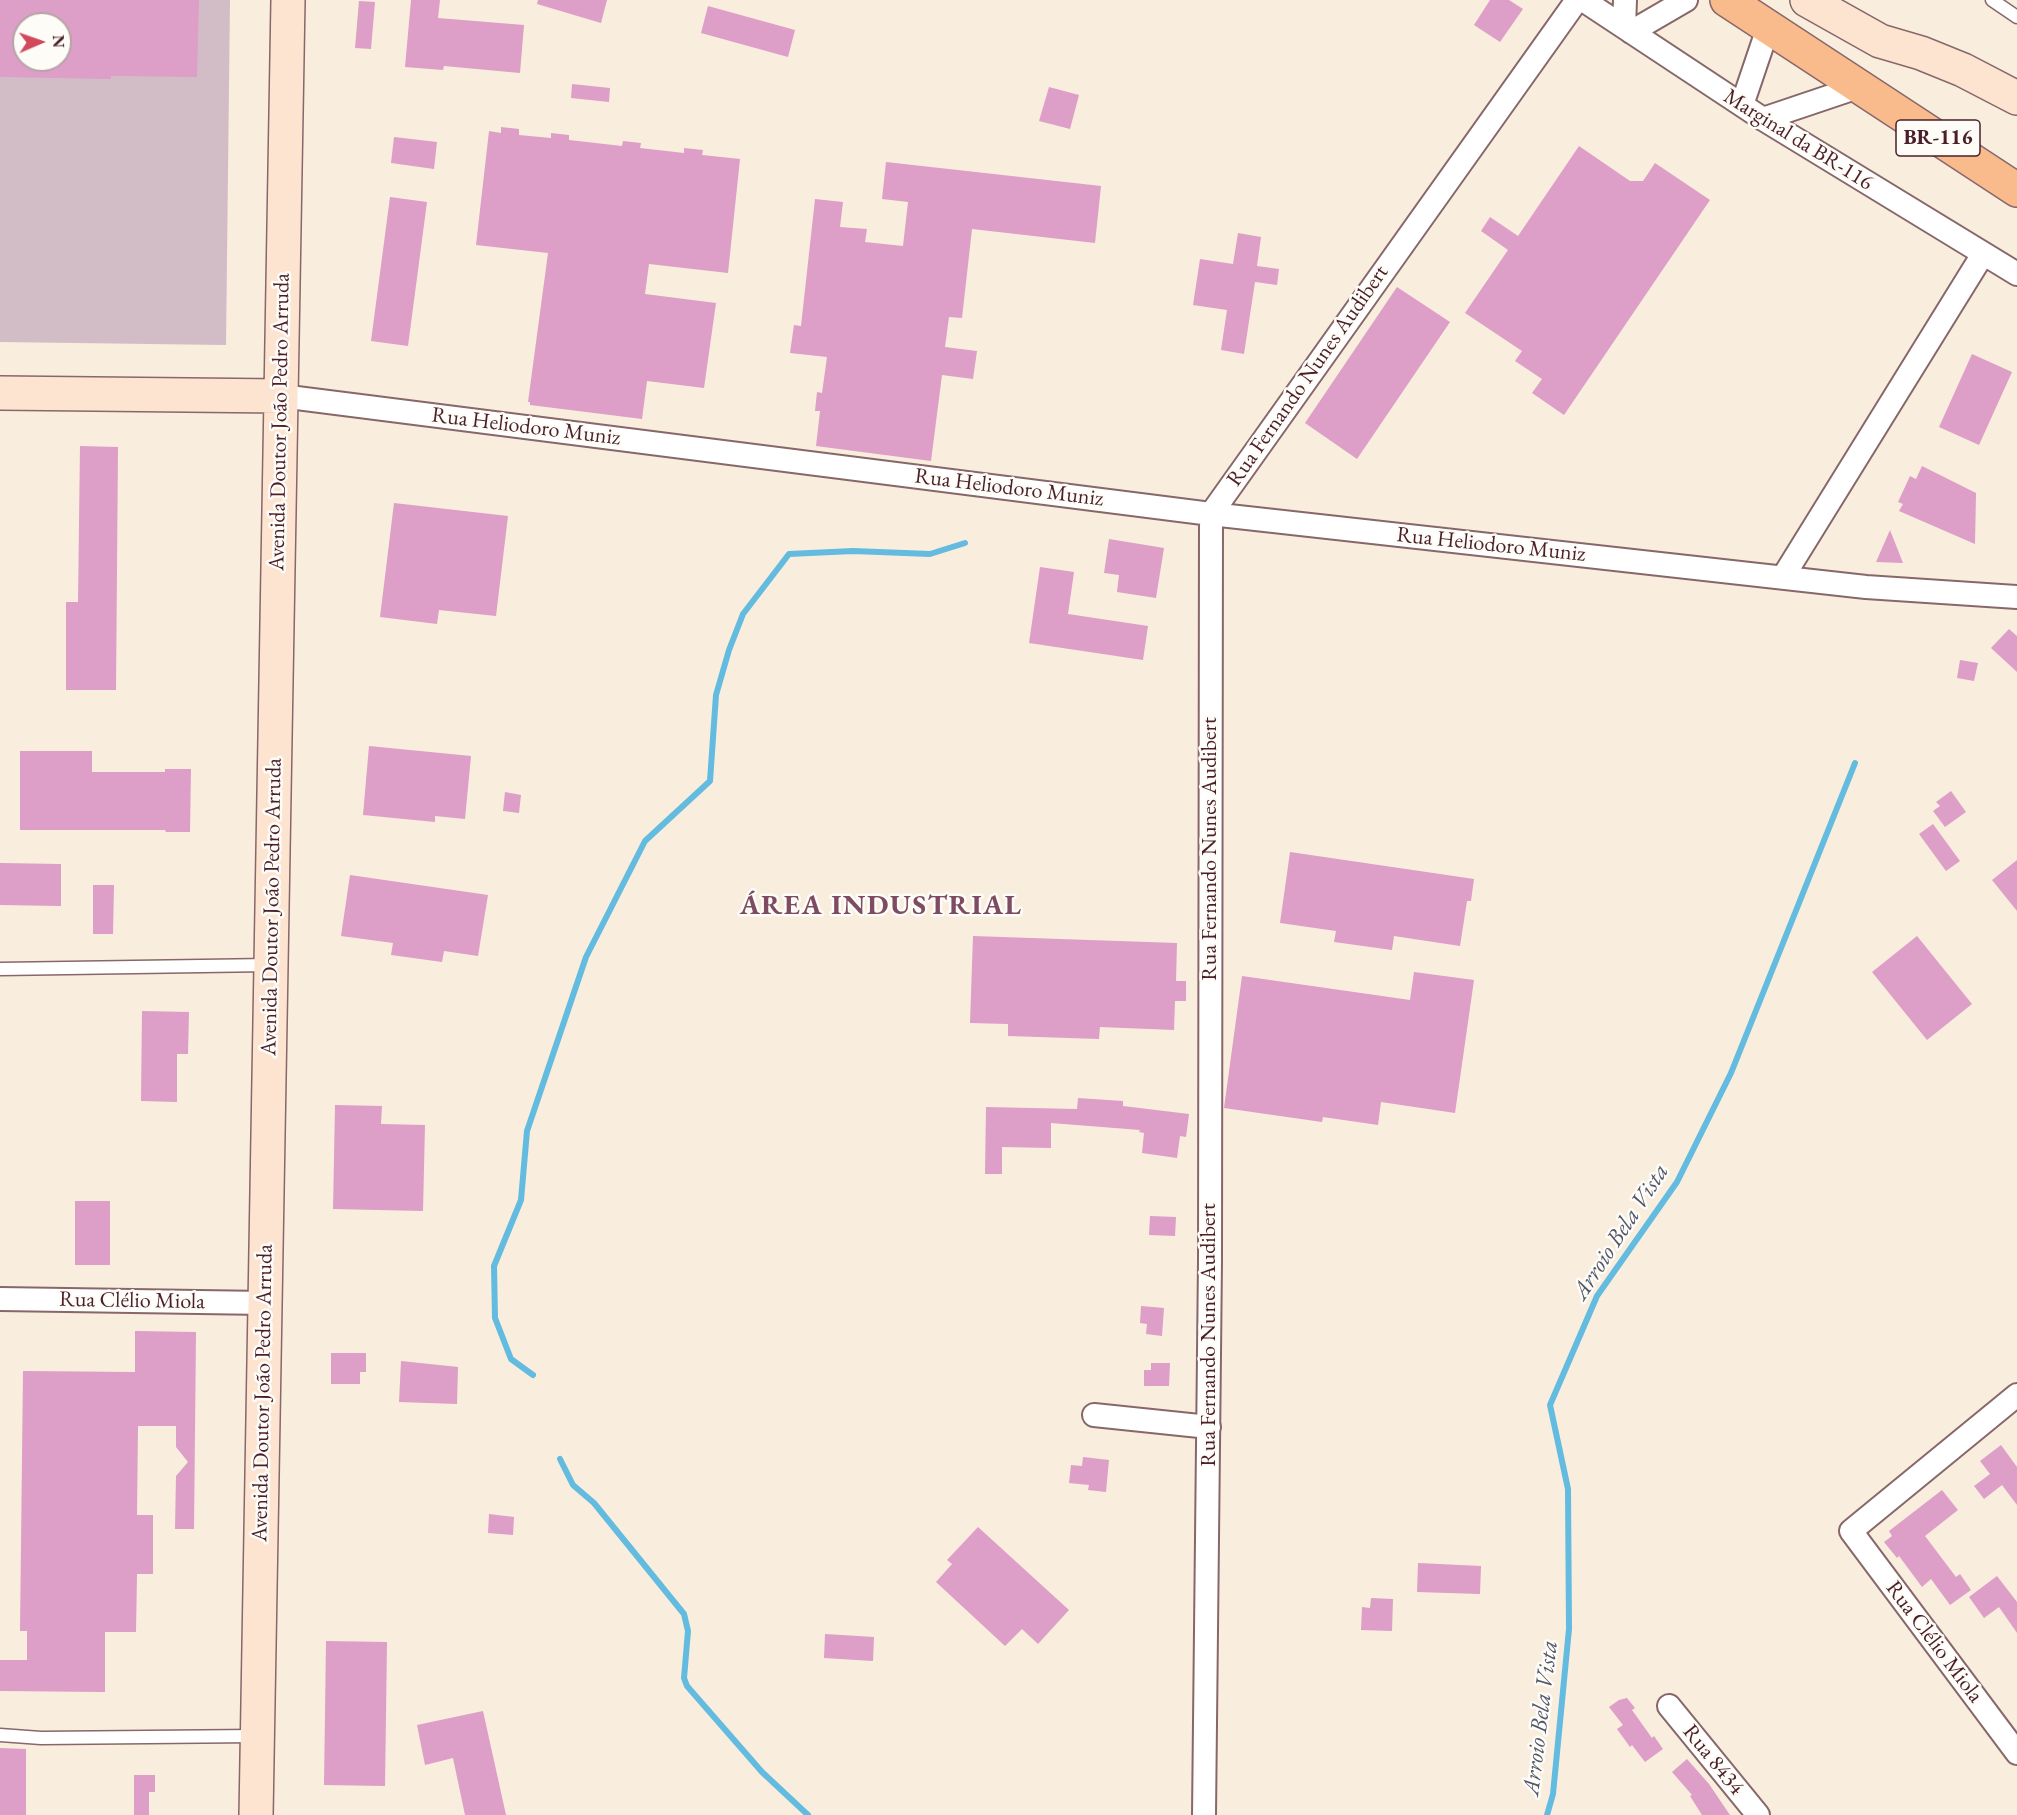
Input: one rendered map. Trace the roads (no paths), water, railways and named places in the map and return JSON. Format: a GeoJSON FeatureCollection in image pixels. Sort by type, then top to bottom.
{"type":"FeatureCollection","features":[{"type":"Feature","properties":{"kind":"highway","name":"BR-116"},"geometry":{"type":"LineString","coordinates":[[1727,0],[2017,190]]}},
{"type":"Feature","properties":{"kind":"main road","name":"Avenida Doutor João Pedro Arruda"},"geometry":{"type":"LineString","coordinates":[[256,1815],[288,0]]}},
{"type":"Feature","properties":{"kind":"main road"},"geometry":{"type":"LineString","coordinates":[[1807,0],[1880,41],[1921,53],[1963,70],[2017,98]]}},
{"type":"Feature","properties":{"kind":"main road","name":"Rua Heliodoro Muniz"},"geometry":{"type":"LineString","coordinates":[[0,393],[281,396]]}},
{"type":"Feature","properties":{"kind":"street","name":"Rua Fernando Nunes Audibert"},"geometry":{"type":"LineString","coordinates":[[1204,1815],[1209,1428],[1210,514],[1577,0]]}},
{"type":"Feature","properties":{"kind":"street","name":"Marginal da BR-116"},"geometry":{"type":"LineString","coordinates":[[1583,0],[1763,119],[2017,274]]}},
{"type":"Feature","properties":{"kind":"street"},"geometry":{"type":"LineString","coordinates":[[1625,0],[1628,29],[1686,0]]}},
{"type":"Feature","properties":{"kind":"street"},"geometry":{"type":"LineString","coordinates":[[1742,105],[1768,28]]}},
{"type":"Feature","properties":{"kind":"street"},"geometry":{"type":"LineString","coordinates":[[1763,119],[1858,87]]}},
{"type":"Feature","properties":{"kind":"street"},"geometry":{"type":"LineString","coordinates":[[1783,578],[1983,254]]}},
{"type":"Feature","properties":{"kind":"street","name":"Rua Heliodoro Muniz"},"geometry":{"type":"LineString","coordinates":[[281,396],[1210,514],[1866,587],[2017,597]]}},
{"type":"Feature","properties":{"kind":"street","name":"Rua Clélio Miola"},"geometry":{"type":"LineString","coordinates":[[0,1299],[265,1303]]}},
{"type":"Feature","properties":{"kind":"street","name":"Rua Clélio Miola"},"geometry":{"type":"LineString","coordinates":[[2017,1396],[1851,1531],[2017,1753]]}},
{"type":"Feature","properties":{"kind":"street"},"geometry":{"type":"LineString","coordinates":[[1094,1415],[1209,1428]]}},
{"type":"Feature","properties":{"kind":"street","name":"Rua 8434"},"geometry":{"type":"LineString","coordinates":[[1669,1706],[1758,1815]]}},
{"type":"Feature","properties":{"kind":"lane"},"geometry":{"type":"LineString","coordinates":[[1992,0],[2017,17]]}},
{"type":"Feature","properties":{"kind":"lane"},"geometry":{"type":"LineString","coordinates":[[0,969],[270,965]]}},
{"type":"Feature","properties":{"kind":"lane"},"geometry":{"type":"LineString","coordinates":[[0,1735],[41,1738],[257,1736]]}},
{"type":"Feature","properties":{"kind":"waterway"},"geometry":{"type":"LineString","coordinates":[[533,1375],[511,1359],[495,1318],[494,1266],[521,1200],[527,1131],[586,957],[645,841],[710,781],[716,695],[729,650],[743,614],[789,554],[853,551],[930,554],[965,543]]}},
{"type":"Feature","properties":{"kind":"waterway","name":"Arroio Bela Vista"},"geometry":{"type":"LineString","coordinates":[[1547,1815],[1553,1794],[1569,1629],[1568,1489],[1550,1405],[1597,1296],[1677,1182],[1731,1073],[1855,763]]}},
{"type":"Feature","properties":{"kind":"waterway"},"geometry":{"type":"LineString","coordinates":[[560,1459],[573,1485],[594,1503],[684,1614],[688,1631],[684,1678],[687,1686],[762,1772],[808,1815]]}},
{"type":"Feature","properties":{"kind":"district","name":"ÁREA INDUSTRIAL"},"geometry":{"type":"Point","coordinates":[881,906]}}]}
